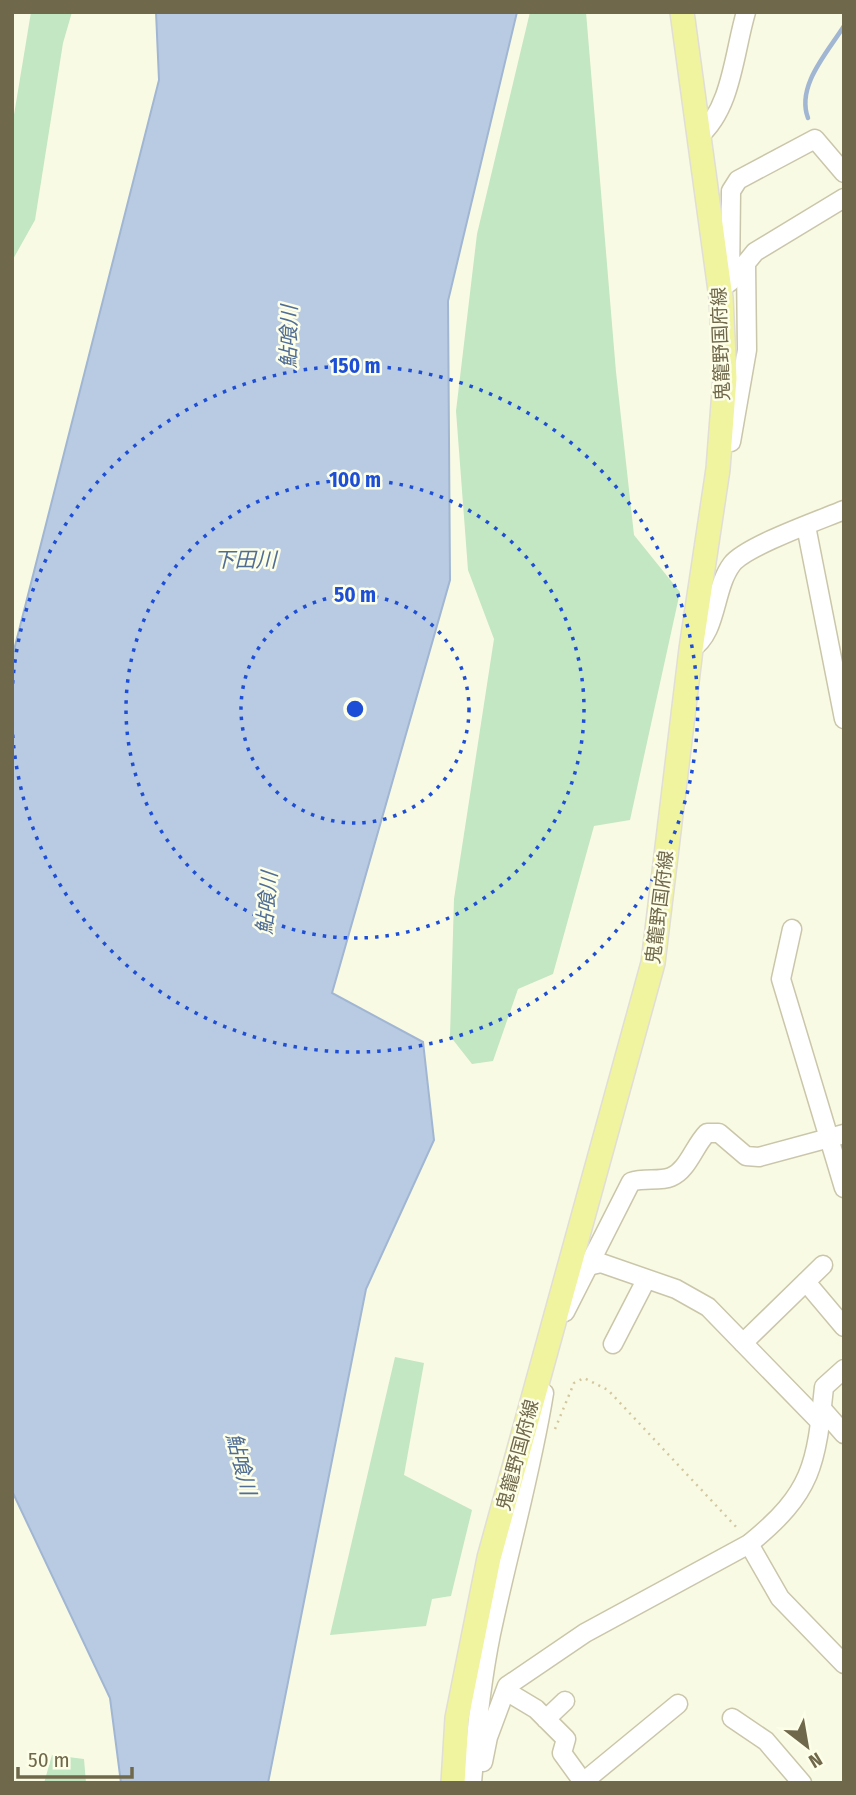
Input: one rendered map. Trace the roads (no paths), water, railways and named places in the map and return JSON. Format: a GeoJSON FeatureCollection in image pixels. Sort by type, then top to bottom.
{"type":"FeatureCollection","features":[{"type":"Feature","properties":{"kind":"main road","name":"鬼籠野国府線"},"geometry":{"type":"LineString","coordinates":[[453,1783],[457,1718],[489,1558],[653,963],[691,649],[717,475],[725,378],[720,289],[682,12]]}},
{"type":"Feature","properties":{"kind":"street"},"geometry":{"type":"LineString","coordinates":[[699,136],[713,124],[721,109],[746,12]]}},
{"type":"Feature","properties":{"kind":"street"},"geometry":{"type":"LineString","coordinates":[[720,289],[730,282],[731,191],[738,180],[815,139],[844,173]]}},
{"type":"Feature","properties":{"kind":"street"},"geometry":{"type":"LineString","coordinates":[[717,475],[729,464],[733,423],[747,350],[746,263],[755,252],[844,198]]}},
{"type":"Feature","properties":{"kind":"street"},"geometry":{"type":"LineString","coordinates":[[691,649],[704,641],[733,563],[748,552],[844,510]]}},
{"type":"Feature","properties":{"kind":"street"},"geometry":{"type":"LineString","coordinates":[[806,526],[844,719]]}},
{"type":"Feature","properties":{"kind":"street"},"geometry":{"type":"LineString","coordinates":[[792,929],[781,979],[836,1136],[844,1188]]}},
{"type":"Feature","properties":{"kind":"street"},"geometry":{"type":"LineString","coordinates":[[472,1783],[476,1733],[491,1636],[533,1460],[549,1362],[548,1342],[557,1336],[569,1301],[631,1182],[670,1178],[684,1167],[707,1133],[719,1133],[747,1156],[759,1157],[836,1136]]}},
{"type":"Feature","properties":{"kind":"street"},"geometry":{"type":"LineString","coordinates":[[588,1266],[601,1264],[676,1289],[708,1307],[821,1416],[844,1434]]}},
{"type":"Feature","properties":{"kind":"street"},"geometry":{"type":"LineString","coordinates":[[743,1343],[823,1265]]}},
{"type":"Feature","properties":{"kind":"street"},"geometry":{"type":"LineString","coordinates":[[613,1344],[646,1280]]}},
{"type":"Feature","properties":{"kind":"street"},"geometry":{"type":"LineString","coordinates":[[806,1282],[844,1327]]}},
{"type":"Feature","properties":{"kind":"street"},"geometry":{"type":"LineString","coordinates":[[480,1783],[488,1737],[506,1690],[529,1669],[584,1633],[749,1544],[771,1526],[800,1494],[818,1450],[824,1387],[844,1369]]}},
{"type":"Feature","properties":{"kind":"street"},"geometry":{"type":"LineString","coordinates":[[749,1544],[780,1598],[844,1664]]}},
{"type":"Feature","properties":{"kind":"street"},"geometry":{"type":"LineString","coordinates":[[506,1690],[546,1719],[566,1739],[562,1753],[582,1782],[678,1704]]}},
{"type":"Feature","properties":{"kind":"street"},"geometry":{"type":"LineString","coordinates":[[546,1719],[565,1701]]}},
{"type":"Feature","properties":{"kind":"street"},"geometry":{"type":"LineString","coordinates":[[732,1717],[766,1741],[802,1783]]}},
{"type":"Feature","properties":{"kind":"water","name":"下田川"},"geometry":{"type":"Polygon","coordinates":[[[156,12],[517,12],[448,301],[450,580],[332,993],[423,1042],[434,1140],[366,1289],[268,1783],[121,1783],[110,1698],[12,1491],[12,658],[159,80],[156,12]]]}},
{"type":"Feature","properties":{"kind":"waterway"},"geometry":{"type":"LineString","coordinates":[[808,118],[805,106],[810,82],[844,26]]}},
{"type":"Feature","properties":{"kind":"water label","name":"鮎喰川"},"geometry":{"type":"Point","coordinates":[289,337]}},
{"type":"Feature","properties":{"kind":"water label","name":"鮎喰川"},"geometry":{"type":"Point","coordinates":[267,903]}},
{"type":"Feature","properties":{"kind":"water label","name":"鮎喰川"},"geometry":{"type":"Point","coordinates":[241,1464]}}]}
